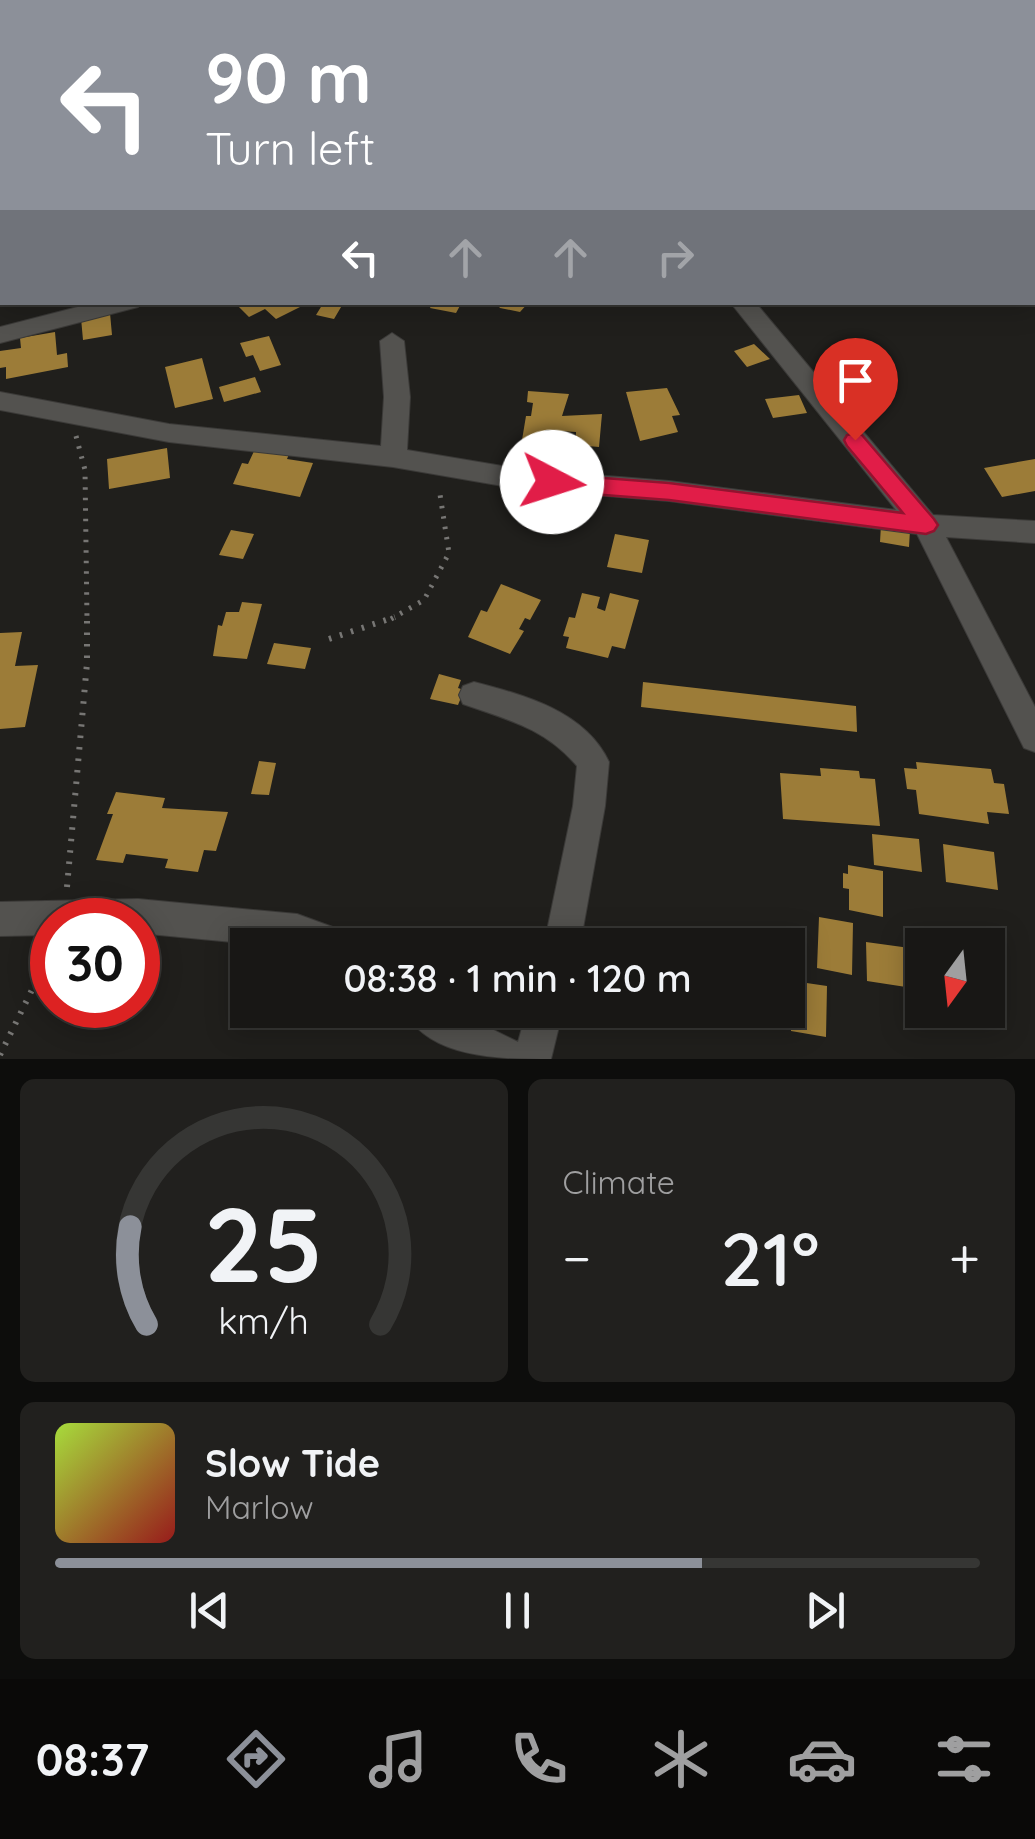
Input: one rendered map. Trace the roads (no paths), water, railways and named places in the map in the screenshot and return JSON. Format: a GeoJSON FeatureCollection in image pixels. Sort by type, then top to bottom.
{"type":"FeatureCollection","features":[{"type":"Feature","properties":{"kind":"street"},"geometry":{"type":"LineString","coordinates":[[0,335],[118,305]]}},
{"type":"Feature","properties":{"kind":"street"},"geometry":{"type":"LineString","coordinates":[[744,305],[800,366],[885,479],[926,525],[1035,738]]}},
{"type":"Feature","properties":{"kind":"street"},"geometry":{"type":"LineString","coordinates":[[392,341],[397,397],[392,457]]}},
{"type":"Feature","properties":{"kind":"street"},"geometry":{"type":"LineString","coordinates":[[0,401],[70,417],[168,432],[392,457],[536,481],[669,491],[926,525],[1035,532]]}},
{"type":"Feature","properties":{"kind":"street"},"geometry":{"type":"LineString","coordinates":[[474,695],[539,713],[573,736],[592,762],[588,806],[565,928]]}},
{"type":"Feature","properties":{"kind":"street"},"geometry":{"type":"LineString","coordinates":[[160,918],[260,928]]}},
{"type":"Feature","properties":{"kind":"street"},"geometry":{"type":"LineString","coordinates":[[0,919],[30,926]]}},
{"type":"Feature","properties":{"kind":"street"},"geometry":{"type":"LineString","coordinates":[[449,1028],[514,1059]]}},
{"type":"Feature","properties":{"kind":"street"},"geometry":{"type":"LineString","coordinates":[[532,1059],[540,1028]]}}]}
